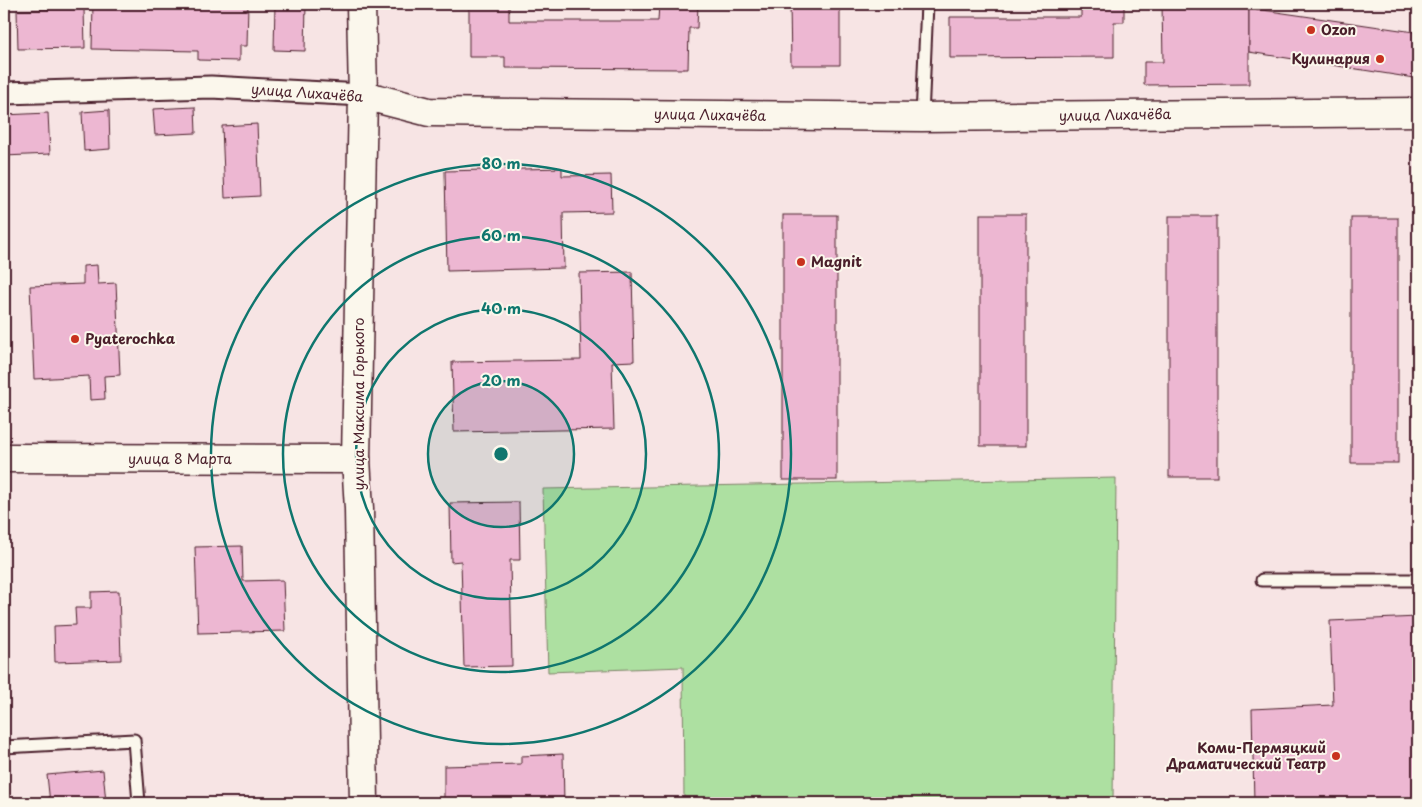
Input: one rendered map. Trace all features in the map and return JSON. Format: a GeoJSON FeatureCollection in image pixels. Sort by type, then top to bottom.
{"type":"FeatureCollection","features":[{"type":"Feature","properties":{"kind":"street","name":"улица Максима Горького"},"geometry":{"type":"LineString","coordinates":[[361,4],[363,95],[356,459],[359,509],[364,803]]}},
{"type":"Feature","properties":{"kind":"street","name":"улица Лихачёва"},"geometry":{"type":"LineString","coordinates":[[4,93],[210,87],[363,95],[429,112],[922,117],[1418,112]]}},
{"type":"Feature","properties":{"kind":"street","name":"улица 8 Марта"},"geometry":{"type":"LineString","coordinates":[[4,458],[356,459]]}},
{"type":"Feature","properties":{"kind":"lane"},"geometry":{"type":"LineString","coordinates":[[922,117],[927,4]]}},
{"type":"Feature","properties":{"kind":"lane"},"geometry":{"type":"LineString","coordinates":[[1262,580],[1418,580]]}},
{"type":"Feature","properties":{"kind":"lane"},"geometry":{"type":"LineString","coordinates":[[4,747],[134,740],[139,803]]}},
{"type":"Feature","properties":{"kind":"green space"},"geometry":{"type":"Polygon","coordinates":[[[1116,478],[1113,803],[684,803],[683,667],[548,672],[543,489],[1116,478]]]}},
{"type":"Feature","properties":{"kind":"building"},"geometry":{"type":"Polygon","coordinates":[[[93,4],[248,4],[247,46],[239,46],[239,61],[198,60],[198,51],[92,49],[93,4]]]}},
{"type":"Feature","properties":{"kind":"building"},"geometry":{"type":"Polygon","coordinates":[[[275,4],[306,4],[305,51],[274,50],[275,4]]]}},
{"type":"Feature","properties":{"kind":"building"},"geometry":{"type":"Polygon","coordinates":[[[469,4],[509,4],[509,21],[658,21],[659,4],[698,4],[697,28],[689,28],[688,69],[505,68],[505,57],[469,57],[469,4]]]}},
{"type":"Feature","properties":{"kind":"building"},"geometry":{"type":"Polygon","coordinates":[[[790,4],[840,4],[840,65],[791,65],[790,4]]]}},
{"type":"Feature","properties":{"kind":"building"},"geometry":{"type":"Polygon","coordinates":[[[1081,4],[1124,4],[1124,22],[1114,22],[1114,57],[950,58],[950,17],[1081,17],[1081,4]]]}},
{"type":"Feature","properties":{"kind":"building"},"geometry":{"type":"Polygon","coordinates":[[[1162,4],[1249,4],[1249,84],[1144,85],[1144,62],[1163,62],[1162,4]]]}},
{"type":"Feature","properties":{"kind":"building"},"geometry":{"type":"Polygon","coordinates":[[[1249,8],[1414,32],[1414,78],[1249,52],[1249,8]]]}},
{"type":"Feature","properties":{"kind":"building"},"geometry":{"type":"Polygon","coordinates":[[[84,9],[85,48],[18,49],[17,10],[84,9]]]}},
{"type":"Feature","properties":{"kind":"building"},"geometry":{"type":"Polygon","coordinates":[[[195,107],[196,133],[155,135],[153,109],[195,107]]]}},
{"type":"Feature","properties":{"kind":"building"},"geometry":{"type":"Polygon","coordinates":[[[109,110],[110,149],[84,151],[82,112],[109,110]]]}},
{"type":"Feature","properties":{"kind":"building"},"geometry":{"type":"Polygon","coordinates":[[[48,113],[50,154],[4,156],[4,115],[48,113]]]}},
{"type":"Feature","properties":{"kind":"building"},"geometry":{"type":"Polygon","coordinates":[[[257,124],[260,196],[225,198],[222,126],[257,124]]]}},
{"type":"Feature","properties":{"kind":"building"},"geometry":{"type":"Polygon","coordinates":[[[562,168],[562,176],[611,175],[612,212],[563,213],[564,268],[447,271],[445,171],[562,168]]]}},
{"type":"Feature","properties":{"kind":"building"},"geometry":{"type":"Polygon","coordinates":[[[980,214],[1026,214],[1026,446],[980,446],[980,214]]]}},
{"type":"Feature","properties":{"kind":"building"},"geometry":{"type":"Polygon","coordinates":[[[783,215],[837,215],[837,480],[783,480],[783,215]]]}},
{"type":"Feature","properties":{"kind":"building"},"geometry":{"type":"Polygon","coordinates":[[[1169,216],[1217,216],[1217,477],[1169,477],[1169,216]]]}},
{"type":"Feature","properties":{"kind":"building"},"geometry":{"type":"Polygon","coordinates":[[[1351,218],[1398,218],[1398,463],[1351,463],[1351,218]]]}},
{"type":"Feature","properties":{"kind":"building","name":"Pyaterochka"},"geometry":{"type":"Polygon","coordinates":[[[97,265],[98,284],[116,283],[120,375],[104,376],[105,399],[90,400],[89,376],[34,379],[30,286],[83,284],[83,266],[97,265]]]}},
{"type":"Feature","properties":{"kind":"building"},"geometry":{"type":"Polygon","coordinates":[[[632,272],[634,361],[612,362],[614,429],[454,432],[452,362],[581,360],[579,273],[632,272]]]}},
{"type":"Feature","properties":{"kind":"building"},"geometry":{"type":"Polygon","coordinates":[[[519,502],[520,560],[510,560],[512,666],[464,667],[461,561],[451,562],[450,503],[519,502]]]}},
{"type":"Feature","properties":{"kind":"building"},"geometry":{"type":"Polygon","coordinates":[[[242,546],[243,581],[283,580],[285,631],[198,633],[195,547],[242,546]]]}},
{"type":"Feature","properties":{"kind":"building"},"geometry":{"type":"Polygon","coordinates":[[[119,591],[121,660],[55,662],[54,626],[76,625],[75,608],[91,608],[91,592],[119,591]]]}},
{"type":"Feature","properties":{"kind":"building","name":"Коми-Пермяцкий Драматический Театр"},"geometry":{"type":"Polygon","coordinates":[[[1418,617],[1418,803],[1254,803],[1252,709],[1333,705],[1330,621],[1418,617]]]}},
{"type":"Feature","properties":{"kind":"building"},"geometry":{"type":"Polygon","coordinates":[[[563,754],[564,803],[444,803],[444,766],[521,764],[521,756],[563,754]]]}},
{"type":"Feature","properties":{"kind":"building"},"geometry":{"type":"Polygon","coordinates":[[[103,770],[106,803],[50,803],[47,775],[103,770]]]}},
{"type":"Feature","properties":{"kind":"place","name":"Ozon"},"geometry":{"type":"Point","coordinates":[1311,30]}},
{"type":"Feature","properties":{"kind":"place","name":"Кулинария"},"geometry":{"type":"Point","coordinates":[1380,59]}},
{"type":"Feature","properties":{"kind":"place","name":"Magnit"},"geometry":{"type":"Point","coordinates":[801,262]}},
{"type":"Feature","properties":{"kind":"place","name":"Pyaterochka"},"geometry":{"type":"Point","coordinates":[75,339]}},
{"type":"Feature","properties":{"kind":"place","name":"Коми-Пермяцкий Драматический Театр"},"geometry":{"type":"Point","coordinates":[1336,756]}}]}
